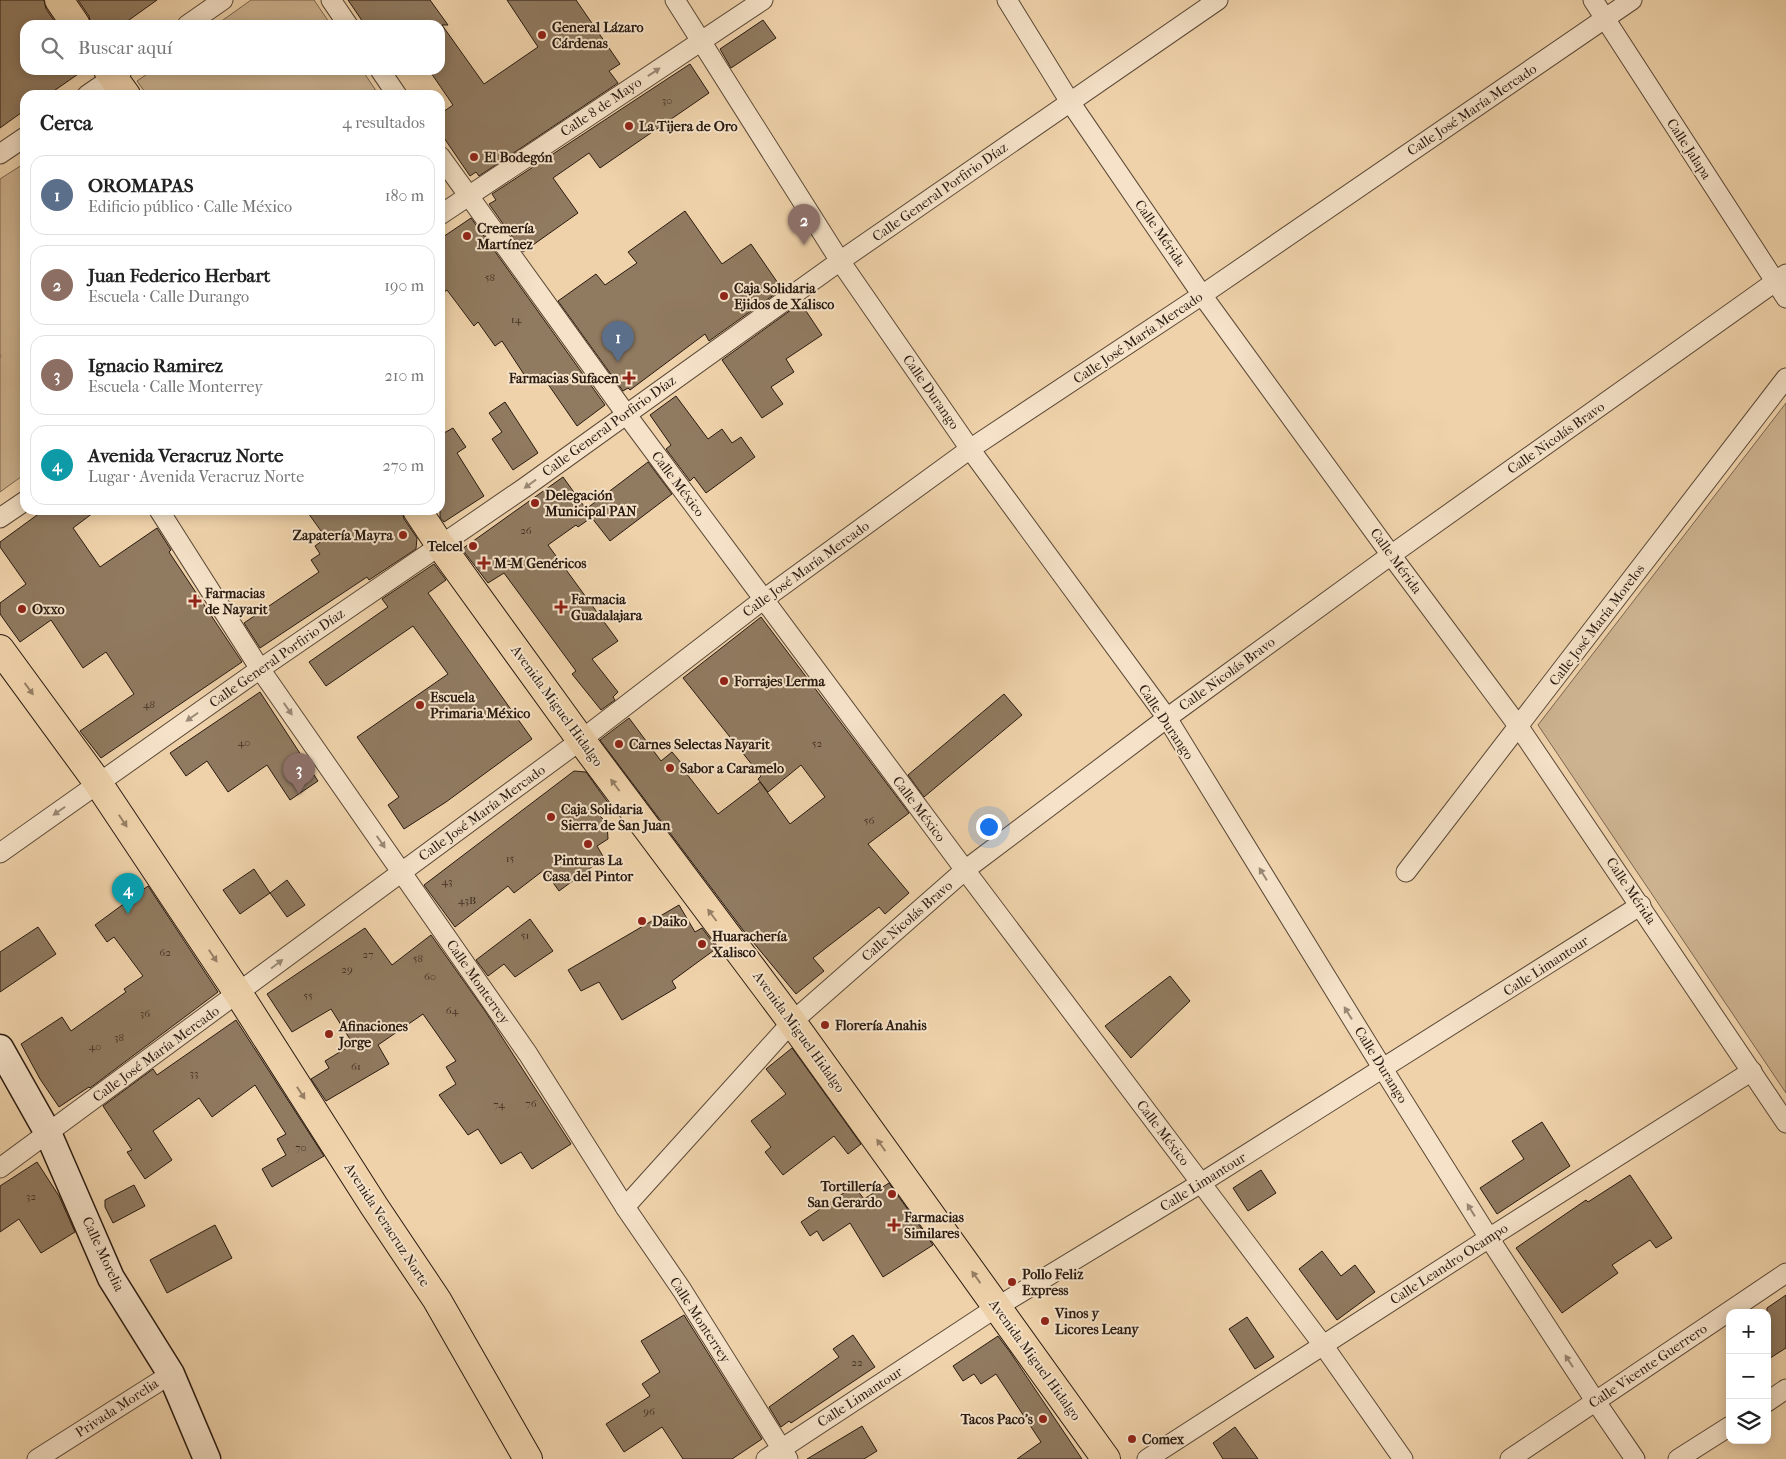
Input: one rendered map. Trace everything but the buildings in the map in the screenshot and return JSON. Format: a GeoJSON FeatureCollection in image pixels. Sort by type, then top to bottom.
{"type":"FeatureCollection","features":[{"type":"Feature","properties":{"kind":"highway"},"geometry":{"type":"LineString","coordinates":[[58,0],[72,20]]}},
{"type":"Feature","properties":{"kind":"highway","name":"Avenida Miguel Hidalgo"},"geometry":{"type":"LineString","coordinates":[[420,515],[581,740],[792,1022],[1106,1459]]}},
{"type":"Feature","properties":{"kind":"highway","name":"Avenida Veracruz Norte"},"geometry":{"type":"LineString","coordinates":[[0,649],[98,783],[238,993],[374,1206],[437,1300],[528,1459]]}},
{"type":"Feature","properties":{"kind":"street"},"geometry":{"type":"LineString","coordinates":[[194,20],[223,0]]}},
{"type":"Feature","properties":{"kind":"street"},"geometry":{"type":"LineString","coordinates":[[331,0],[345,20]]}},
{"type":"Feature","properties":{"kind":"street","name":"Calle Durango"},"geometry":{"type":"LineString","coordinates":[[675,0],[840,261],[970,449],[1167,718],[1489,1238],[1635,1459]]}},
{"type":"Feature","properties":{"kind":"street","name":"Calle 8 de Mayo"},"geometry":{"type":"LineString","coordinates":[[445,212],[763,0]]}},
{"type":"Feature","properties":{"kind":"street","name":"Calle Mérida"},"geometry":{"type":"LineString","coordinates":[[1007,0],[1070,102],[1202,295],[1391,555],[1519,726],[1786,1123]]}},
{"type":"Feature","properties":{"kind":"street","name":"Calle General Porfirio Díaz"},"geometry":{"type":"LineString","coordinates":[[0,853],[260,669],[524,488],[840,261],[1218,0]]}},
{"type":"Feature","properties":{"kind":"street","name":"Calle Jalapa"},"geometry":{"type":"LineString","coordinates":[[1593,0],[1780,278],[1786,298]]}},
{"type":"Feature","properties":{"kind":"street","name":"Calle José María Mercado"},"geometry":{"type":"LineString","coordinates":[[0,1168],[581,740],[764,600],[970,449],[1202,295],[1632,0]]}},
{"type":"Feature","properties":{"kind":"street"},"geometry":{"type":"LineString","coordinates":[[383,75],[394,90]]}},
{"type":"Feature","properties":{"kind":"street"},"geometry":{"type":"LineString","coordinates":[[96,90],[118,78]]}},
{"type":"Feature","properties":{"kind":"street"},"geometry":{"type":"LineString","coordinates":[[0,154],[20,140]]}},
{"type":"Feature","properties":{"kind":"street","name":"Calle México"},"geometry":{"type":"LineString","coordinates":[[445,163],[626,414],[965,870],[1323,1345],[1403,1459]]}},
{"type":"Feature","properties":{"kind":"street","name":"Calle Nicolás Bravo"},"geometry":{"type":"LineString","coordinates":[[625,1207],[792,1022],[965,870],[1167,718],[1391,555],[1780,278]]}},
{"type":"Feature","properties":{"kind":"street","name":"Calle José María Morelos"},"geometry":{"type":"LineString","coordinates":[[1406,872],[1786,378]]}},
{"type":"Feature","properties":{"kind":"street"},"geometry":{"type":"LineString","coordinates":[[0,518],[20,504]]}},
{"type":"Feature","properties":{"kind":"street","name":"Calle Monterrey"},"geometry":{"type":"LineString","coordinates":[[162,515],[260,669],[528,1054],[625,1207],[682,1290],[785,1454]]}},
{"type":"Feature","properties":{"kind":"street","name":"Calle Limantour"},"geometry":{"type":"LineString","coordinates":[[766,1459],[785,1454],[997,1307],[1201,1183],[1641,905]]}},
{"type":"Feature","properties":{"kind":"street","name":"Calle Morelia"},"geometry":{"type":"LineString","coordinates":[[0,1048],[48,1133],[112,1278],[171,1374],[207,1459]]}},
{"type":"Feature","properties":{"kind":"street","name":"Calle Leandro Ocampo"},"geometry":{"type":"LineString","coordinates":[[1147,1459],[1752,1071]]}},
{"type":"Feature","properties":{"kind":"street","name":"Calle Vicente Guerrero"},"geometry":{"type":"LineString","coordinates":[[1510,1459],[1786,1273]]}},
{"type":"Feature","properties":{"kind":"street","name":"Privada Morelia"},"geometry":{"type":"LineString","coordinates":[[38,1459],[171,1374]]}},
{"type":"Feature","properties":{"kind":"street"},"geometry":{"type":"LineString","coordinates":[[1771,1399],[1786,1389]]}},
{"type":"Feature","properties":{"kind":"street"},"geometry":{"type":"LineString","coordinates":[[1678,1459],[1726,1429]]}},
{"type":"Feature","properties":{"kind":"shaded area"},"geometry":{"type":"Polygon","coordinates":[[[251,0],[314,0],[328,20],[223,20],[251,0]]]}},
{"type":"Feature","properties":{"kind":"shaded area"},"geometry":{"type":"Polygon","coordinates":[[[146,75],[365,75],[376,90],[143,90],[137,81],[146,75]]]}},
{"type":"Feature","properties":{"kind":"shaded area"},"geometry":{"type":"Polygon","coordinates":[[[20,166],[20,478],[0,492],[1,356],[0,179],[20,166]]]}},
{"type":"Feature","properties":{"kind":"shaded area"},"geometry":{"type":"Polygon","coordinates":[[[1786,403],[1786,1093],[1538,725],[1786,403]]]}},
{"type":"Feature","properties":{"kind":"place","name":"General Lázaro Cárdenas"},"geometry":{"type":"Point","coordinates":[542,35]}},
{"type":"Feature","properties":{"kind":"place","name":"La Tijera de Oro"},"geometry":{"type":"Point","coordinates":[629,126]}},
{"type":"Feature","properties":{"kind":"place","name":"El Bodegón"},"geometry":{"type":"Point","coordinates":[474,157]}},
{"type":"Feature","properties":{"kind":"place","name":"Cremería Martínez"},"geometry":{"type":"Point","coordinates":[467,236]}},
{"type":"Feature","properties":{"kind":"place","name":"Juan Federico Herbart"},"geometry":{"type":"Point","coordinates":[804,245]}},
{"type":"Feature","properties":{"kind":"place","name":"Caja Solidaria Ejidos de Xalisco"},"geometry":{"type":"Point","coordinates":[724,296]}},
{"type":"Feature","properties":{"kind":"place","name":"OROMAPAS"},"geometry":{"type":"Point","coordinates":[618,362]}},
{"type":"Feature","properties":{"kind":"place","name":"Farmacias Sufacen"},"geometry":{"type":"Point","coordinates":[629,378]}},
{"type":"Feature","properties":{"kind":"place","name":"Delegación Municipal PAN"},"geometry":{"type":"Point","coordinates":[535,503]}},
{"type":"Feature","properties":{"kind":"place","name":"Zapatería Mayra"},"geometry":{"type":"Point","coordinates":[403,535]}},
{"type":"Feature","properties":{"kind":"place","name":"Telcel"},"geometry":{"type":"Point","coordinates":[473,546]}},
{"type":"Feature","properties":{"kind":"place","name":"M-M Genéricos"},"geometry":{"type":"Point","coordinates":[484,563]}},
{"type":"Feature","properties":{"kind":"place","name":"Farmacias de Nayarit"},"geometry":{"type":"Point","coordinates":[195,601]}},
{"type":"Feature","properties":{"kind":"place","name":"Farmacia Guadalajara"},"geometry":{"type":"Point","coordinates":[561,607]}},
{"type":"Feature","properties":{"kind":"place","name":"Oxxo"},"geometry":{"type":"Point","coordinates":[22,609]}},
{"type":"Feature","properties":{"kind":"place","name":"Forrajes Lerma"},"geometry":{"type":"Point","coordinates":[724,681]}},
{"type":"Feature","properties":{"kind":"place","name":"Escuela Primaria México"},"geometry":{"type":"Point","coordinates":[420,705]}},
{"type":"Feature","properties":{"kind":"place","name":"Carnes Selectas Nayarit"},"geometry":{"type":"Point","coordinates":[619,744]}},
{"type":"Feature","properties":{"kind":"place","name":"Sabor a Caramelo"},"geometry":{"type":"Point","coordinates":[670,768]}},
{"type":"Feature","properties":{"kind":"place","name":"Ignacio Ramirez"},"geometry":{"type":"Point","coordinates":[299,794]}},
{"type":"Feature","properties":{"kind":"place","name":"Caja Solidaria Sierra de San Juan"},"geometry":{"type":"Point","coordinates":[551,817]}},
{"type":"Feature","properties":{"kind":"place","name":"Pinturas La Casa del Pintor"},"geometry":{"type":"Point","coordinates":[588,844]}},
{"type":"Feature","properties":{"kind":"place","name":"Avenida Veracruz Norte"},"geometry":{"type":"Point","coordinates":[128,914]}},
{"type":"Feature","properties":{"kind":"place","name":"Daiko"},"geometry":{"type":"Point","coordinates":[642,921]}},
{"type":"Feature","properties":{"kind":"place","name":"Huarachería Xalisco"},"geometry":{"type":"Point","coordinates":[702,944]}},
{"type":"Feature","properties":{"kind":"place","name":"Florería Anahis"},"geometry":{"type":"Point","coordinates":[825,1025]}},
{"type":"Feature","properties":{"kind":"place","name":"Afinaciones Jorge"},"geometry":{"type":"Point","coordinates":[329,1034]}},
{"type":"Feature","properties":{"kind":"place","name":"Tortillería San Gerardo"},"geometry":{"type":"Point","coordinates":[892,1194]}},
{"type":"Feature","properties":{"kind":"place","name":"Farmacias Similares"},"geometry":{"type":"Point","coordinates":[894,1225]}},
{"type":"Feature","properties":{"kind":"place","name":"Pollo Feliz Express"},"geometry":{"type":"Point","coordinates":[1012,1282]}},
{"type":"Feature","properties":{"kind":"place","name":"Vinos y Licores Leany"},"geometry":{"type":"Point","coordinates":[1045,1321]}},
{"type":"Feature","properties":{"kind":"place","name":"Tacos Paco's"},"geometry":{"type":"Point","coordinates":[1043,1419]}},
{"type":"Feature","properties":{"kind":"place","name":"Comex"},"geometry":{"type":"Point","coordinates":[1132,1439]}}]}
